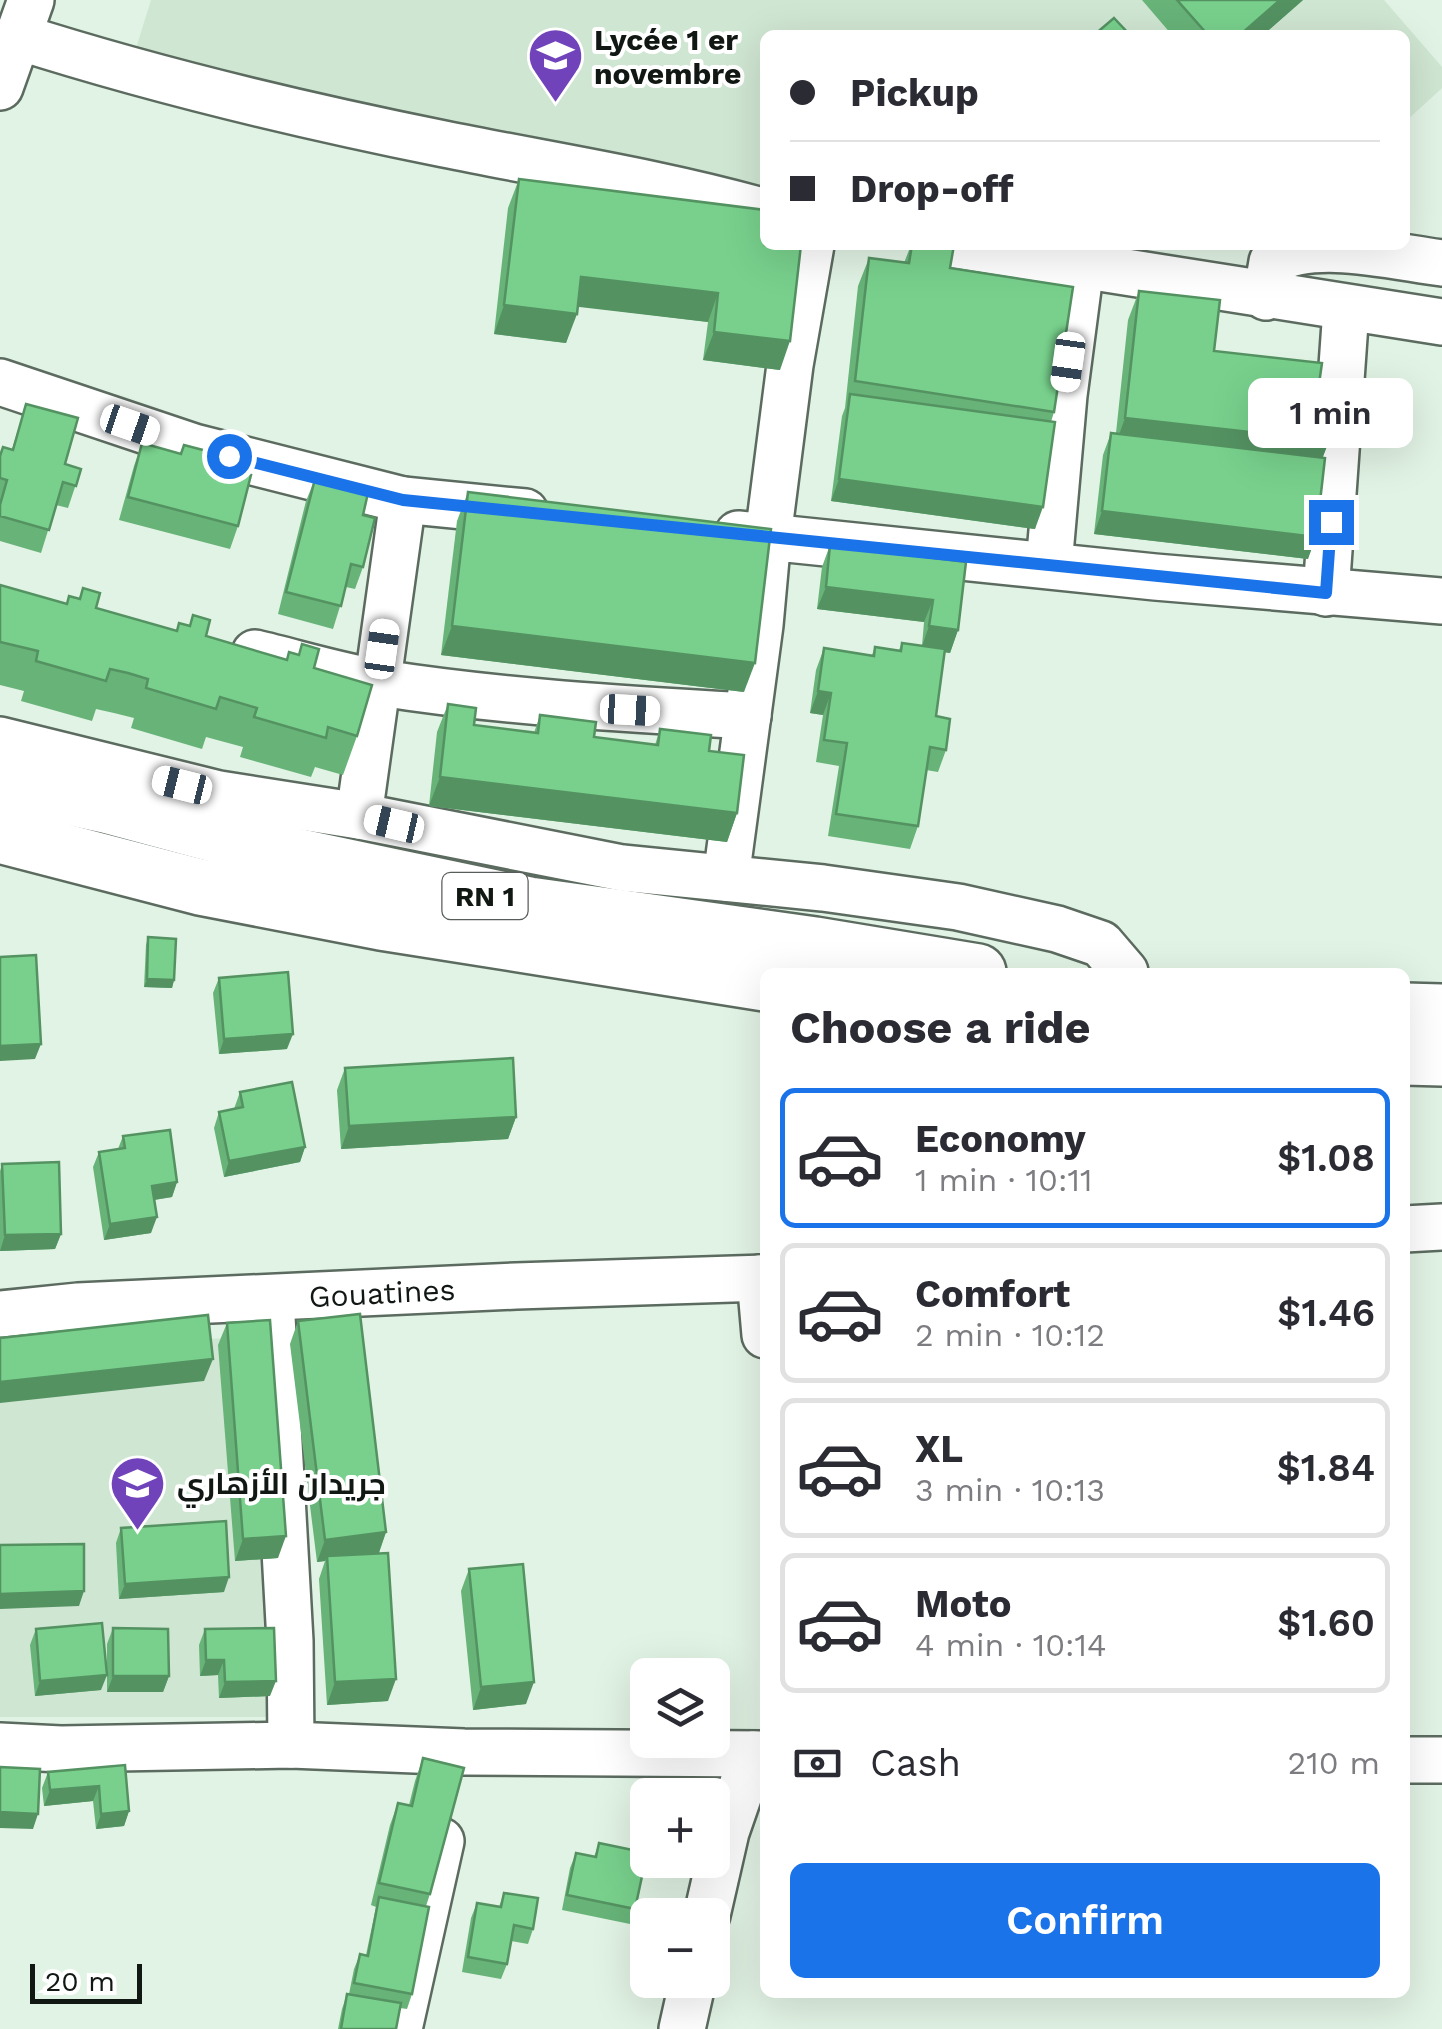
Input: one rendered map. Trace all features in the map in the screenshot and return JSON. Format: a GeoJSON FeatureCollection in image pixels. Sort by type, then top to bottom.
{"type":"FeatureCollection","features":[{"type":"Feature","properties":{"kind":"highway","name":"RN 1"},"geometry":{"type":"LineString","coordinates":[[0,782],[295,856],[529,905],[954,968]]}},
{"type":"Feature","properties":{"kind":"highway","name":"RN 1"},"geometry":{"type":"LineString","coordinates":[[0,836],[200,887],[381,922],[760,983]]}},
{"type":"Feature","properties":{"kind":"highway"},"geometry":{"type":"LineString","coordinates":[[1410,1011],[1442,1012]]}},
{"type":"Feature","properties":{"kind":"highway"},"geometry":{"type":"LineString","coordinates":[[1410,1057],[1442,1058]]}},
{"type":"Feature","properties":{"kind":"street"},"geometry":{"type":"LineString","coordinates":[[0,88],[24,18],[126,71],[443,144],[685,189],[760,211]]}},
{"type":"Feature","properties":{"kind":"street"},"geometry":{"type":"LineString","coordinates":[[726,878],[790,365],[810,250]]}},
{"type":"Feature","properties":{"kind":"street"},"geometry":{"type":"LineString","coordinates":[[985,250],[1346,310],[1442,322]]}},
{"type":"Feature","properties":{"kind":"street"},"geometry":{"type":"LineString","coordinates":[[1266,297],[1272,262],[1288,252],[1307,250]]}},
{"type":"Feature","properties":{"kind":"street"},"geometry":{"type":"LineString","coordinates":[[1325,250],[1442,263]]}},
{"type":"Feature","properties":{"kind":"street"},"geometry":{"type":"LineString","coordinates":[[1048,565],[1080,266]]}},
{"type":"Feature","properties":{"kind":"street"},"geometry":{"type":"LineString","coordinates":[[1326,593],[1346,310]]}},
{"type":"Feature","properties":{"kind":"street"},"geometry":{"type":"LineString","coordinates":[[0,382],[194,446],[403,500],[556,516]]}},
{"type":"Feature","properties":{"kind":"street"},"geometry":{"type":"LineString","coordinates":[[359,816],[403,500]]}},
{"type":"Feature","properties":{"kind":"street"},"geometry":{"type":"LineString","coordinates":[[691,529],[1326,593],[1442,601]]}},
{"type":"Feature","properties":{"kind":"street"},"geometry":{"type":"LineString","coordinates":[[224,645],[377,682],[630,710],[748,716]]}},
{"type":"Feature","properties":{"kind":"street"},"geometry":{"type":"LineString","coordinates":[[0,740],[219,794],[359,816],[622,868],[958,908],[1057,928],[1101,944],[1122,968]]}},
{"type":"Feature","properties":{"kind":"street"},"geometry":{"type":"LineString","coordinates":[[1410,1229],[1442,1226]]}},
{"type":"Feature","properties":{"kind":"street","name":"Gouatines"},"geometry":{"type":"LineString","coordinates":[[0,1314],[78,1306],[760,1278]]}},
{"type":"Feature","properties":{"kind":"street"},"geometry":{"type":"LineString","coordinates":[[271,1299],[290,1641],[291,1745]]}},
{"type":"Feature","properties":{"kind":"street"},"geometry":{"type":"LineString","coordinates":[[0,1746],[60,1749],[291,1745],[456,1779],[759,1754],[726,1832],[711,1898]]}},
{"type":"Feature","properties":{"kind":"street"},"geometry":{"type":"LineString","coordinates":[[1410,1760],[1442,1760]]}},
{"type":"Feature","properties":{"kind":"street"},"geometry":{"type":"LineString","coordinates":[[399,2029],[456,1779]]}},
{"type":"Feature","properties":{"kind":"street"},"geometry":{"type":"LineString","coordinates":[[682,2029],[689,1998]]}},
{"type":"Feature","properties":{"kind":"shaded area","name":"Lycée 1 er novembre"},"geometry":{"type":"Polygon","coordinates":[[[151,0],[1384,0],[1410,30],[760,30],[760,192],[132,61],[151,0]]]}},
{"type":"Feature","properties":{"kind":"shaded area","name":"Lycée 1 er novembre"},"geometry":{"type":"Polygon","coordinates":[[[1410,30],[1442,67],[1442,88],[1410,117],[1410,30]]]}},
{"type":"Feature","properties":{"kind":"shaded area","name":"جريدان الأزهاري"},"geometry":{"type":"Polygon","coordinates":[[[264,1337],[289,1717],[0,1717],[0,1346],[264,1337]]]}},
{"type":"Feature","properties":{"kind":"building"},"geometry":{"type":"Polygon","coordinates":[[[1177,0],[1280,0],[1246,30],[1204,30],[1177,0]]]}},
{"type":"Feature","properties":{"kind":"building"},"geometry":{"type":"Polygon","coordinates":[[[1114,18],[1125,30],[1100,30],[1114,18]]]}},
{"type":"Feature","properties":{"kind":"building"},"geometry":{"type":"Polygon","coordinates":[[[519,179],[760,209],[760,250],[800,250],[790,341],[714,332],[718,293],[581,277],[577,314],[504,305],[519,179]]]}},
{"type":"Feature","properties":{"kind":"building"},"geometry":{"type":"Polygon","coordinates":[[[911,250],[953,250],[950,268],[1073,287],[1054,412],[855,381],[869,258],[909,263],[911,250]]]}},
{"type":"Feature","properties":{"kind":"building"},"geometry":{"type":"Polygon","coordinates":[[[1139,291],[1220,300],[1214,351],[1322,363],[1319,384],[1335,386],[1329,441],[1125,418],[1139,291]]]}},
{"type":"Feature","properties":{"kind":"building"},"geometry":{"type":"Polygon","coordinates":[[[850,394],[1055,422],[1043,507],[839,479],[850,394]]]}},
{"type":"Feature","properties":{"kind":"building"},"geometry":{"type":"Polygon","coordinates":[[[26,404],[78,418],[65,464],[81,469],[76,486],[63,482],[49,530],[0,516],[7,480],[0,478],[0,456],[3,447],[13,450],[26,404]]]}},
{"type":"Feature","properties":{"kind":"building"},"geometry":{"type":"Polygon","coordinates":[[[1111,433],[1325,458],[1316,537],[1102,511],[1111,433]]]}},
{"type":"Feature","properties":{"kind":"building"},"geometry":{"type":"Polygon","coordinates":[[[142,443],[181,454],[184,445],[222,455],[219,467],[251,475],[238,526],[128,497],[142,443]]]}},
{"type":"Feature","properties":{"kind":"building"},"geometry":{"type":"Polygon","coordinates":[[[315,479],[368,493],[363,515],[375,518],[363,567],[351,564],[341,606],[286,592],[315,479]]]}},
{"type":"Feature","properties":{"kind":"building"},"geometry":{"type":"Polygon","coordinates":[[[468,492],[771,529],[755,663],[452,626],[468,492]]]}},
{"type":"Feature","properties":{"kind":"building"},"geometry":{"type":"Polygon","coordinates":[[[830,545],[966,562],[958,630],[929,626],[933,600],[826,587],[830,545]]]}},
{"type":"Feature","properties":{"kind":"building"},"geometry":{"type":"Polygon","coordinates":[[[0,585],[67,604],[69,596],[80,599],[83,588],[100,593],[96,608],[177,631],[179,623],[190,626],[193,615],[210,620],[206,636],[287,660],[289,652],[299,655],[302,644],[319,649],[314,668],[372,685],[357,736],[328,727],[326,738],[254,717],[257,708],[220,697],[216,709],[146,688],[148,679],[128,673],[110,669],[106,681],[36,661],[38,651],[0,642],[0,585]]]}},
{"type":"Feature","properties":{"kind":"building"},"geometry":{"type":"Polygon","coordinates":[[[902,643],[945,649],[936,716],[950,719],[946,750],[930,747],[918,826],[836,814],[847,743],[824,740],[831,693],[818,691],[824,648],[874,656],[875,647],[901,651],[902,643]]]}},
{"type":"Feature","properties":{"kind":"building"},"geometry":{"type":"Polygon","coordinates":[[[448,704],[476,708],[474,725],[538,733],[540,715],[596,722],[594,737],[658,745],[660,729],[711,735],[709,751],[744,755],[737,813],[440,777],[448,704]]]}},
{"type":"Feature","properties":{"kind":"building"},"geometry":{"type":"Polygon","coordinates":[[[148,937],[176,939],[174,980],[147,979],[148,937]]]}},
{"type":"Feature","properties":{"kind":"building"},"geometry":{"type":"Polygon","coordinates":[[[36,955],[41,1044],[0,1046],[0,957],[36,955]]]}},
{"type":"Feature","properties":{"kind":"building"},"geometry":{"type":"Polygon","coordinates":[[[288,972],[293,1034],[224,1039],[219,978],[288,972]]]}},
{"type":"Feature","properties":{"kind":"building"},"geometry":{"type":"Polygon","coordinates":[[[513,1058],[516,1117],[349,1126],[345,1068],[513,1058]]]}},
{"type":"Feature","properties":{"kind":"building"},"geometry":{"type":"Polygon","coordinates":[[[292,1082],[305,1147],[229,1161],[219,1112],[243,1107],[240,1092],[292,1082]]]}},
{"type":"Feature","properties":{"kind":"building"},"geometry":{"type":"Polygon","coordinates":[[[170,1130],[177,1182],[152,1186],[157,1217],[110,1224],[99,1152],[125,1148],[123,1136],[170,1130]]]}},
{"type":"Feature","properties":{"kind":"building"},"geometry":{"type":"Polygon","coordinates":[[[59,1162],[61,1234],[5,1235],[2,1164],[59,1162]]]}},
{"type":"Feature","properties":{"kind":"building"},"geometry":{"type":"Polygon","coordinates":[[[360,1314],[386,1532],[325,1540],[298,1321],[360,1314]]]}},
{"type":"Feature","properties":{"kind":"building"},"geometry":{"type":"Polygon","coordinates":[[[208,1315],[213,1359],[0,1382],[0,1338],[208,1315]]]}},
{"type":"Feature","properties":{"kind":"building"},"geometry":{"type":"Polygon","coordinates":[[[270,1320],[286,1536],[243,1539],[227,1323],[270,1320]]]}},
{"type":"Feature","properties":{"kind":"building"},"geometry":{"type":"Polygon","coordinates":[[[226,1521],[229,1577],[125,1584],[121,1528],[226,1521]]]}},
{"type":"Feature","properties":{"kind":"building"},"geometry":{"type":"Polygon","coordinates":[[[84,1544],[84,1591],[0,1594],[0,1545],[84,1544]]]}},
{"type":"Feature","properties":{"kind":"building"},"geometry":{"type":"Polygon","coordinates":[[[388,1553],[396,1679],[335,1682],[327,1556],[388,1553]]]}},
{"type":"Feature","properties":{"kind":"building"},"geometry":{"type":"Polygon","coordinates":[[[523,1564],[534,1682],[481,1687],[469,1569],[523,1564]]]}},
{"type":"Feature","properties":{"kind":"building"},"geometry":{"type":"Polygon","coordinates":[[[102,1623],[107,1675],[40,1681],[36,1629],[102,1623]]]}},
{"type":"Feature","properties":{"kind":"building"},"geometry":{"type":"Polygon","coordinates":[[[113,1628],[168,1629],[169,1676],[113,1676],[113,1628]]]}},
{"type":"Feature","properties":{"kind":"building"},"geometry":{"type":"Polygon","coordinates":[[[274,1628],[276,1681],[225,1682],[224,1660],[206,1660],[205,1629],[274,1628]]]}},
{"type":"Feature","properties":{"kind":"building"},"geometry":{"type":"Polygon","coordinates":[[[423,1758],[464,1768],[430,1894],[379,1883],[398,1803],[412,1806],[423,1758]]]}},
{"type":"Feature","properties":{"kind":"building"},"geometry":{"type":"Polygon","coordinates":[[[125,1765],[129,1811],[101,1814],[99,1786],[50,1790],[48,1772],[125,1765]]]}},
{"type":"Feature","properties":{"kind":"building"},"geometry":{"type":"Polygon","coordinates":[[[0,1767],[40,1769],[38,1814],[0,1812],[0,1767]]]}},
{"type":"Feature","properties":{"kind":"building"},"geometry":{"type":"Polygon","coordinates":[[[599,1843],[630,1849],[630,1878],[642,1878],[637,1898],[630,1898],[630,1908],[567,1895],[576,1853],[596,1857],[599,1843]]]}},
{"type":"Feature","properties":{"kind":"building"},"geometry":{"type":"Polygon","coordinates":[[[504,1893],[538,1898],[533,1929],[514,1925],[507,1964],[468,1957],[477,1903],[501,1907],[504,1893]]]}},
{"type":"Feature","properties":{"kind":"building"},"geometry":{"type":"Polygon","coordinates":[[[379,1897],[429,1907],[412,1994],[354,1983],[360,1954],[368,1956],[379,1897]]]}},
{"type":"Feature","properties":{"kind":"building"},"geometry":{"type":"Polygon","coordinates":[[[347,1994],[401,2003],[396,2029],[341,2029],[347,1994]]]}},
{"type":"Feature","properties":{"kind":"place","name":"Lycée 1 er novembre"},"geometry":{"type":"Point","coordinates":[555,105]}},
{"type":"Feature","properties":{"kind":"place","name":"جريدان الأزهاري"},"geometry":{"type":"Point","coordinates":[138,1532]}},
{"type":"Feature","properties":{"kind":"route"},"geometry":{"type":"LineString","coordinates":[[229,456],[403,500],[1326,593],[1331,522]]}}]}
